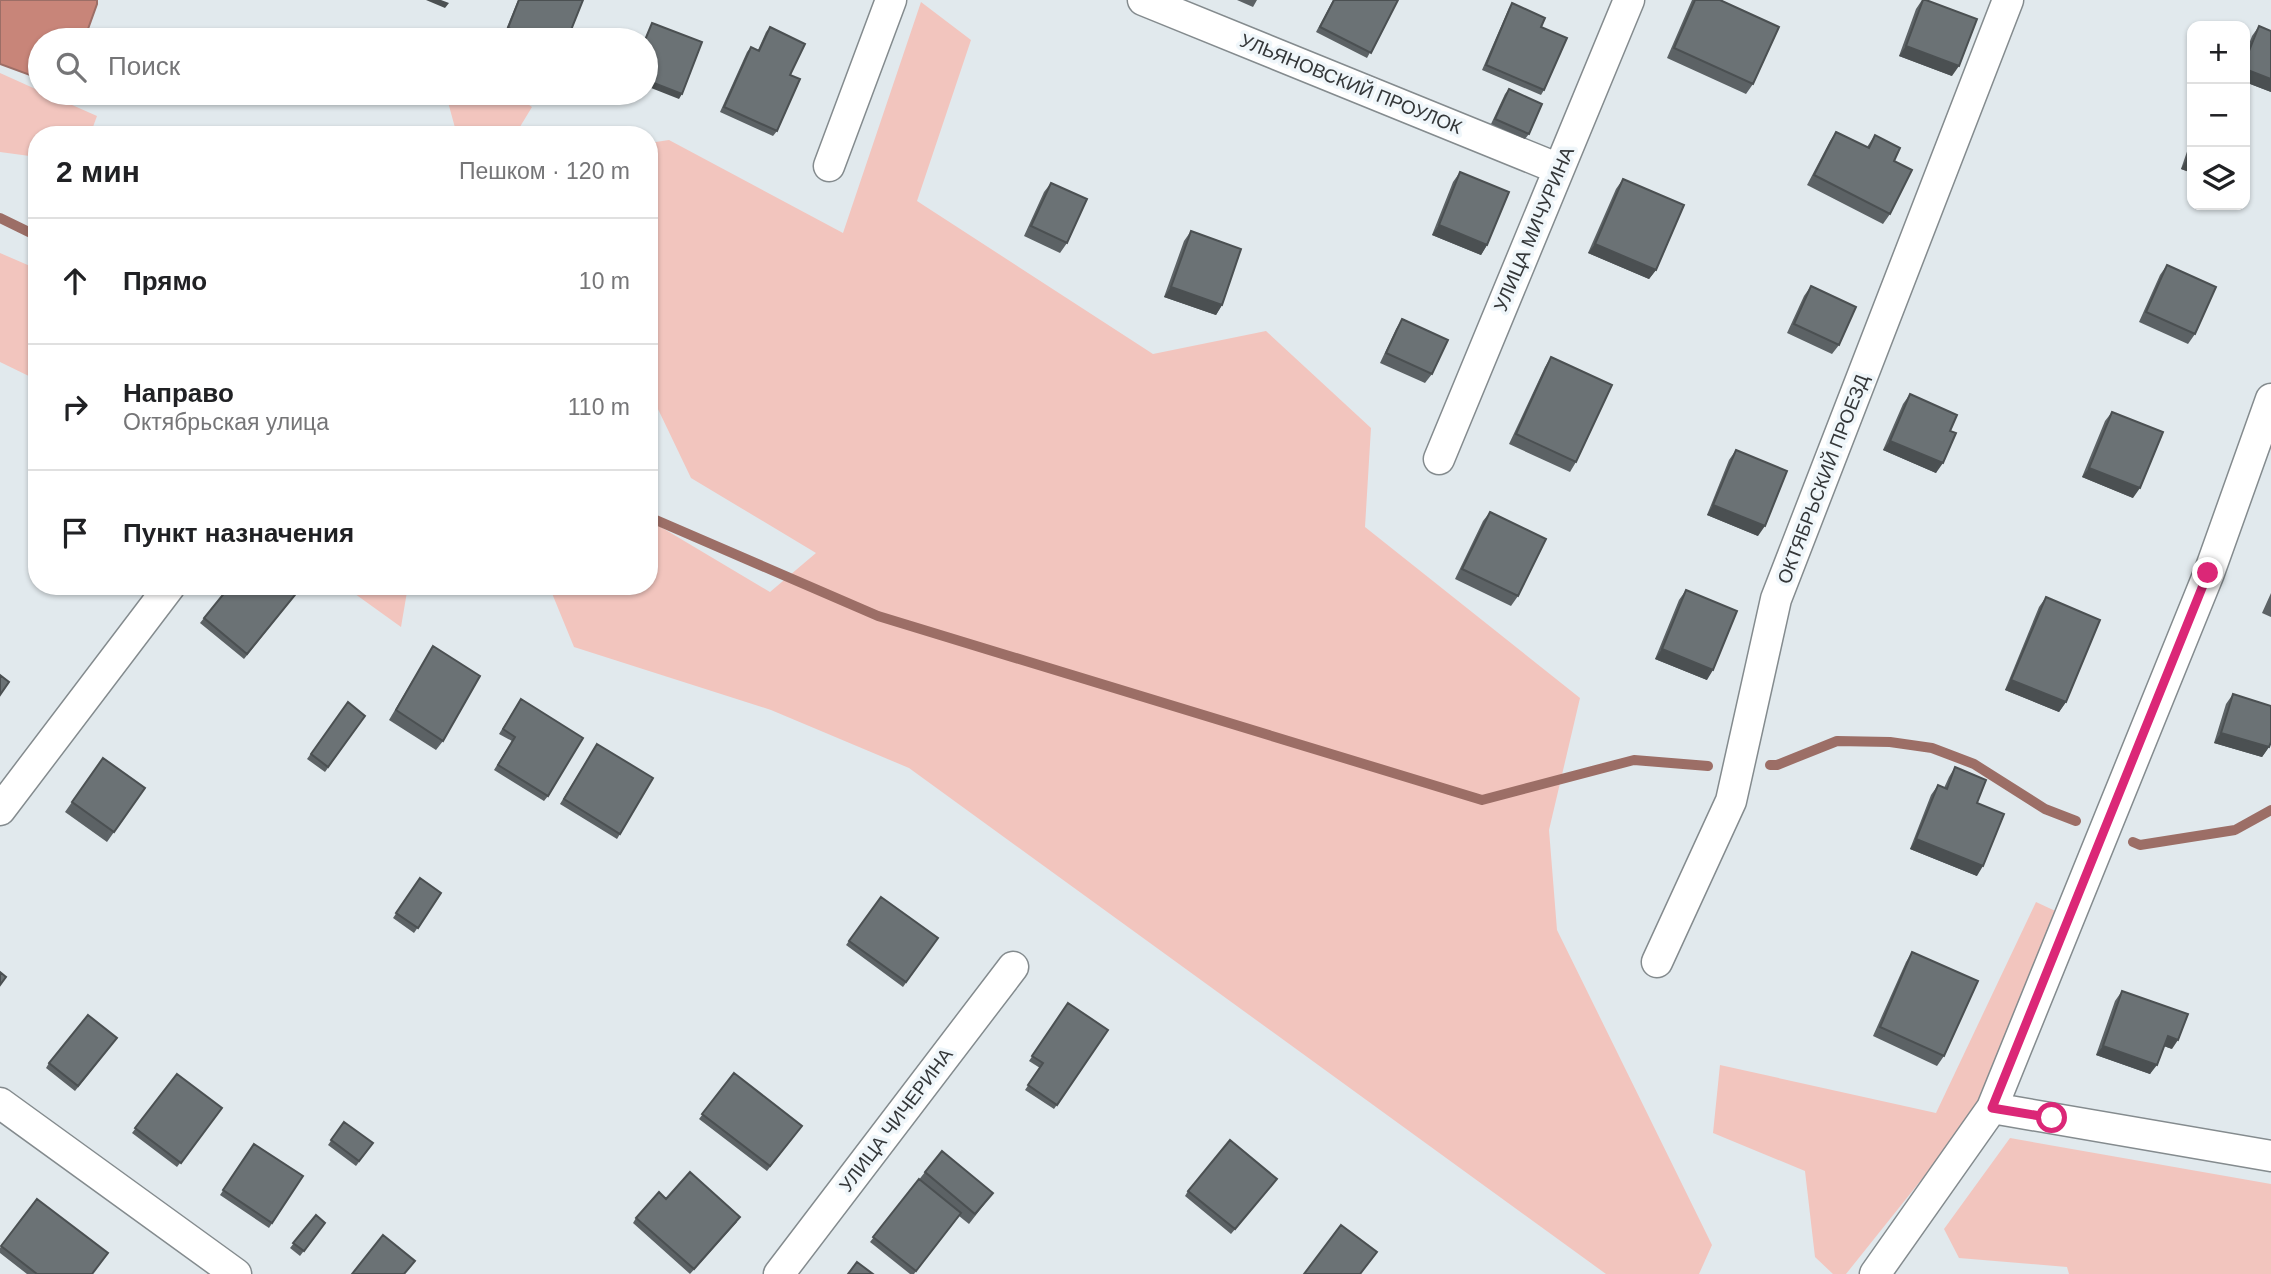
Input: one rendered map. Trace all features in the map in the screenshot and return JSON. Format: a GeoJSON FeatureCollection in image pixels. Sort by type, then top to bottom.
{"type":"FeatureCollection","features":[{"type":"Feature","properties":{"kind":"street"},"geometry":{"type":"LineString","coordinates":[[829,166],[891,0]]}},
{"type":"Feature","properties":{"kind":"street","name":"УЛЬЯНОВСКИЙ ПРОУЛОК"},"geometry":{"type":"LineString","coordinates":[[1143,0],[1559,169]]}},
{"type":"Feature","properties":{"kind":"street","name":"УЛИЦА МИЧУРИНА"},"geometry":{"type":"LineString","coordinates":[[1438,459],[1629,0]]}},
{"type":"Feature","properties":{"kind":"street","name":"ОКТЯБРЬСКИЙ ПРОЕЗД"},"geometry":{"type":"LineString","coordinates":[[1657,962],[1731,801],[1776,599],[2008,0]]}},
{"type":"Feature","properties":{"kind":"street"},"geometry":{"type":"LineString","coordinates":[[1875,1274],[1992,1108],[2208,573],[2271,399]]}},
{"type":"Feature","properties":{"kind":"street"},"geometry":{"type":"LineString","coordinates":[[0,810],[163,595]]}},
{"type":"Feature","properties":{"kind":"street","name":"УЛИЦА ЧИЧЕРИНА"},"geometry":{"type":"LineString","coordinates":[[779,1274],[1013,967]]}},
{"type":"Feature","properties":{"kind":"street"},"geometry":{"type":"LineString","coordinates":[[0,1103],[236,1274]]}},
{"type":"Feature","properties":{"kind":"street"},"geometry":{"type":"LineString","coordinates":[[1992,1108],[2271,1156]]}},
{"type":"Feature","properties":{"kind":"shaded area"},"geometry":{"type":"Polygon","coordinates":[[[0,0],[97,0],[88,28],[28,28],[28,74],[0,64],[0,0]]]}},
{"type":"Feature","properties":{"kind":"shaded area"},"geometry":{"type":"Polygon","coordinates":[[[921,2],[971,40],[917,201],[1153,354],[1266,331],[1371,428],[1365,527],[1580,698],[1549,830],[1557,930],[1712,1245],[1699,1274],[1606,1274],[909,768],[771,710],[574,647],[553,595],[658,595],[658,525],[770,592],[816,553],[691,478],[658,409],[658,142],[669,140],[843,233],[921,2]]]}},
{"type":"Feature","properties":{"kind":"shaded area"},"geometry":{"type":"Polygon","coordinates":[[[0,73],[28,86],[28,105],[72,105],[97,116],[93,126],[28,126],[28,156],[0,152],[0,73]]]}},
{"type":"Feature","properties":{"kind":"shaded area"},"geometry":{"type":"Polygon","coordinates":[[[449,105],[532,107],[520,126],[455,126],[449,105]]]}},
{"type":"Feature","properties":{"kind":"shaded area"},"geometry":{"type":"Polygon","coordinates":[[[0,253],[28,265],[28,376],[0,362],[0,253]]]}},
{"type":"Feature","properties":{"kind":"shaded area"},"geometry":{"type":"Polygon","coordinates":[[[357,595],[406,595],[401,627],[357,595]]]}},
{"type":"Feature","properties":{"kind":"shaded area"},"geometry":{"type":"Polygon","coordinates":[[[2036,902],[2064,915],[1970,1119],[1846,1274],[1833,1274],[1815,1257],[1805,1171],[1713,1133],[1720,1065],[1936,1113],[2036,902]]]}},
{"type":"Feature","properties":{"kind":"shaded area"},"geometry":{"type":"Polygon","coordinates":[[[2010,1138],[2271,1184],[2271,1274],[2069,1274],[2067,1267],[1959,1258],[1944,1229],[2010,1138]]]}},
{"type":"Feature","properties":{"kind":"building"},"geometry":{"type":"Polygon","coordinates":[[[519,0],[583,0],[572,28],[508,28],[519,0]]]}},
{"type":"Feature","properties":{"kind":"building"},"geometry":{"type":"Polygon","coordinates":[[[1334,0],[1398,0],[1371,53],[1320,27],[1334,0]]]}},
{"type":"Feature","properties":{"kind":"building"},"geometry":{"type":"Polygon","coordinates":[[[1695,0],[1720,0],[1779,27],[1753,84],[1674,48],[1695,0]]]}},
{"type":"Feature","properties":{"kind":"building"},"geometry":{"type":"Polygon","coordinates":[[[1923,0],[1977,19],[1959,66],[1906,46],[1923,0]]]}},
{"type":"Feature","properties":{"kind":"building"},"geometry":{"type":"Polygon","coordinates":[[[1512,3],[1545,18],[1541,27],[1567,38],[1544,90],[1486,65],[1512,3]]]}},
{"type":"Feature","properties":{"kind":"building"},"geometry":{"type":"Polygon","coordinates":[[[652,23],[702,42],[682,94],[658,85],[658,28],[650,28],[652,23]]]}},
{"type":"Feature","properties":{"kind":"building"},"geometry":{"type":"Polygon","coordinates":[[[2259,26],[2271,31],[2271,79],[2250,71],[2250,48],[2259,26]]]}},
{"type":"Feature","properties":{"kind":"building"},"geometry":{"type":"Polygon","coordinates":[[[770,27],[805,44],[790,75],[800,79],[777,131],[724,107],[751,47],[759,51],[770,27]]]}},
{"type":"Feature","properties":{"kind":"building"},"geometry":{"type":"Polygon","coordinates":[[[1509,89],[1542,104],[1529,134],[1495,119],[1509,89]]]}},
{"type":"Feature","properties":{"kind":"building"},"geometry":{"type":"Polygon","coordinates":[[[1836,132],[1869,148],[1875,135],[1900,148],[1894,161],[1912,170],[1890,214],[1814,175],[1836,132]]]}},
{"type":"Feature","properties":{"kind":"building"},"geometry":{"type":"Polygon","coordinates":[[[1460,172],[1509,192],[1487,245],[1439,225],[1460,172]]]}},
{"type":"Feature","properties":{"kind":"building"},"geometry":{"type":"Polygon","coordinates":[[[1623,179],[1684,205],[1656,270],[1595,244],[1623,179]]]}},
{"type":"Feature","properties":{"kind":"building"},"geometry":{"type":"Polygon","coordinates":[[[1051,183],[1087,199],[1067,243],[1031,226],[1051,183]]]}},
{"type":"Feature","properties":{"kind":"building"},"geometry":{"type":"Polygon","coordinates":[[[1191,231],[1241,249],[1222,305],[1171,287],[1191,231]]]}},
{"type":"Feature","properties":{"kind":"building"},"geometry":{"type":"Polygon","coordinates":[[[2167,265],[2216,287],[2195,334],[2146,312],[2167,265]]]}},
{"type":"Feature","properties":{"kind":"building"},"geometry":{"type":"Polygon","coordinates":[[[1811,286],[1856,307],[1839,345],[1794,324],[1811,286]]]}},
{"type":"Feature","properties":{"kind":"building"},"geometry":{"type":"Polygon","coordinates":[[[1402,319],[1448,340],[1432,374],[1386,353],[1402,319]]]}},
{"type":"Feature","properties":{"kind":"building"},"geometry":{"type":"Polygon","coordinates":[[[1551,357],[1612,385],[1576,462],[1516,434],[1551,357]]]}},
{"type":"Feature","properties":{"kind":"building"},"geometry":{"type":"Polygon","coordinates":[[[1910,394],[1957,415],[1950,431],[1956,433],[1943,463],[1890,441],[1910,394]]]}},
{"type":"Feature","properties":{"kind":"building"},"geometry":{"type":"Polygon","coordinates":[[[2112,412],[2163,432],[2140,488],[2089,468],[2112,412]]]}},
{"type":"Feature","properties":{"kind":"building"},"geometry":{"type":"Polygon","coordinates":[[[1736,450],[1787,471],[1765,526],[1713,505],[1736,450]]]}},
{"type":"Feature","properties":{"kind":"building"},"geometry":{"type":"Polygon","coordinates":[[[1490,512],[1546,539],[1518,596],[1462,569],[1490,512]]]}},
{"type":"Feature","properties":{"kind":"building"},"geometry":{"type":"Polygon","coordinates":[[[1686,590],[1737,611],[1713,670],[1662,649],[1686,590]]]}},
{"type":"Feature","properties":{"kind":"building"},"geometry":{"type":"Polygon","coordinates":[[[223,595],[295,595],[247,654],[204,618],[223,595]]]}},
{"type":"Feature","properties":{"kind":"building"},"geometry":{"type":"Polygon","coordinates":[[[2046,597],[2100,620],[2066,702],[2011,680],[2046,597]]]}},
{"type":"Feature","properties":{"kind":"building"},"geometry":{"type":"Polygon","coordinates":[[[433,646],[480,676],[443,741],[396,710],[433,646]]]}},
{"type":"Feature","properties":{"kind":"building"},"geometry":{"type":"Polygon","coordinates":[[[0,675],[9,682],[0,695],[0,675]]]}},
{"type":"Feature","properties":{"kind":"building"},"geometry":{"type":"Polygon","coordinates":[[[2233,694],[2271,706],[2269,747],[2221,733],[2233,694]]]}},
{"type":"Feature","properties":{"kind":"building"},"geometry":{"type":"Polygon","coordinates":[[[521,699],[583,738],[548,796],[498,765],[515,737],[503,729],[521,699]]]}},
{"type":"Feature","properties":{"kind":"building"},"geometry":{"type":"Polygon","coordinates":[[[348,702],[365,716],[328,767],[311,754],[348,702]]]}},
{"type":"Feature","properties":{"kind":"building"},"geometry":{"type":"Polygon","coordinates":[[[597,744],[653,778],[620,834],[564,799],[597,744]]]}},
{"type":"Feature","properties":{"kind":"building"},"geometry":{"type":"Polygon","coordinates":[[[103,758],[145,788],[114,832],[72,802],[103,758]]]}},
{"type":"Feature","properties":{"kind":"building"},"geometry":{"type":"Polygon","coordinates":[[[1955,767],[1986,780],[1977,803],[2004,814],[1983,866],[1916,839],[1938,785],[1947,789],[1955,767]]]}},
{"type":"Feature","properties":{"kind":"building"},"geometry":{"type":"Polygon","coordinates":[[[420,878],[441,893],[418,928],[396,913],[420,878]]]}},
{"type":"Feature","properties":{"kind":"building"},"geometry":{"type":"Polygon","coordinates":[[[881,897],[938,938],[906,982],[849,941],[881,897]]]}},
{"type":"Feature","properties":{"kind":"building"},"geometry":{"type":"Polygon","coordinates":[[[1912,952],[1978,981],[1944,1056],[1880,1027],[1912,952]]]}},
{"type":"Feature","properties":{"kind":"building"},"geometry":{"type":"Polygon","coordinates":[[[0,972],[6,977],[0,985],[0,972]]]}},
{"type":"Feature","properties":{"kind":"building"},"geometry":{"type":"Polygon","coordinates":[[[2122,991],[2188,1014],[2178,1040],[2168,1036],[2157,1065],[2103,1046],[2122,991]]]}},
{"type":"Feature","properties":{"kind":"building"},"geometry":{"type":"Polygon","coordinates":[[[1068,1003],[1108,1030],[1057,1105],[1028,1085],[1043,1063],[1032,1056],[1068,1003]]]}},
{"type":"Feature","properties":{"kind":"building"},"geometry":{"type":"Polygon","coordinates":[[[88,1015],[117,1038],[78,1086],[49,1063],[88,1015]]]}},
{"type":"Feature","properties":{"kind":"building"},"geometry":{"type":"Polygon","coordinates":[[[734,1073],[802,1126],[770,1166],[702,1114],[734,1073]]]}},
{"type":"Feature","properties":{"kind":"building"},"geometry":{"type":"Polygon","coordinates":[[[177,1074],[222,1108],[181,1163],[135,1128],[177,1074]]]}},
{"type":"Feature","properties":{"kind":"building"},"geometry":{"type":"Polygon","coordinates":[[[344,1122],[373,1143],[359,1161],[331,1140],[344,1122]]]}},
{"type":"Feature","properties":{"kind":"building"},"geometry":{"type":"Polygon","coordinates":[[[1230,1140],[1277,1179],[1235,1229],[1188,1191],[1230,1140]]]}},
{"type":"Feature","properties":{"kind":"building"},"geometry":{"type":"Polygon","coordinates":[[[254,1144],[303,1176],[272,1223],[223,1190],[254,1144]]]}},
{"type":"Feature","properties":{"kind":"building"},"geometry":{"type":"Polygon","coordinates":[[[942,1151],[993,1193],[975,1214],[925,1172],[942,1151]]]}},
{"type":"Feature","properties":{"kind":"building"},"geometry":{"type":"Polygon","coordinates":[[[690,1172],[740,1217],[694,1269],[636,1218],[659,1192],[666,1199],[690,1172]]]}},
{"type":"Feature","properties":{"kind":"building"},"geometry":{"type":"Polygon","coordinates":[[[919,1179],[961,1213],[916,1271],[873,1237],[919,1179]]]}},
{"type":"Feature","properties":{"kind":"building"},"geometry":{"type":"Polygon","coordinates":[[[37,1199],[108,1253],[92,1274],[37,1274],[1,1246],[37,1199]]]}},
{"type":"Feature","properties":{"kind":"building"},"geometry":{"type":"Polygon","coordinates":[[[316,1215],[325,1223],[304,1251],[293,1243],[316,1215]]]}},
{"type":"Feature","properties":{"kind":"building"},"geometry":{"type":"Polygon","coordinates":[[[1341,1225],[1377,1252],[1360,1274],[1304,1274],[1341,1225]]]}},
{"type":"Feature","properties":{"kind":"building"},"geometry":{"type":"Polygon","coordinates":[[[383,1235],[415,1261],[404,1274],[352,1274],[383,1235]]]}},
{"type":"Feature","properties":{"kind":"building"},"geometry":{"type":"Polygon","coordinates":[[[857,1262],[873,1274],[848,1274],[857,1262]]]}},
{"type":"Feature","properties":{"kind":"waterway"},"geometry":{"type":"LineString","coordinates":[[0,218],[28,232]]}},
{"type":"Feature","properties":{"kind":"waterway"},"geometry":{"type":"LineString","coordinates":[[658,521],[878,616],[1482,800],[1634,760],[1708,766]]}},
{"type":"Feature","properties":{"kind":"waterway"},"geometry":{"type":"LineString","coordinates":[[1770,765],[1777,765],[1837,741],[1890,742],[1932,748],[1974,764],[2045,809],[2076,821]]}},
{"type":"Feature","properties":{"kind":"waterway"},"geometry":{"type":"LineString","coordinates":[[2133,842],[2140,845],[2235,830],[2271,810]]}},
{"type":"Feature","properties":{"kind":"route"},"geometry":{"type":"LineString","coordinates":[[2052,1118],[1992,1108],[2208,573]]}}]}
